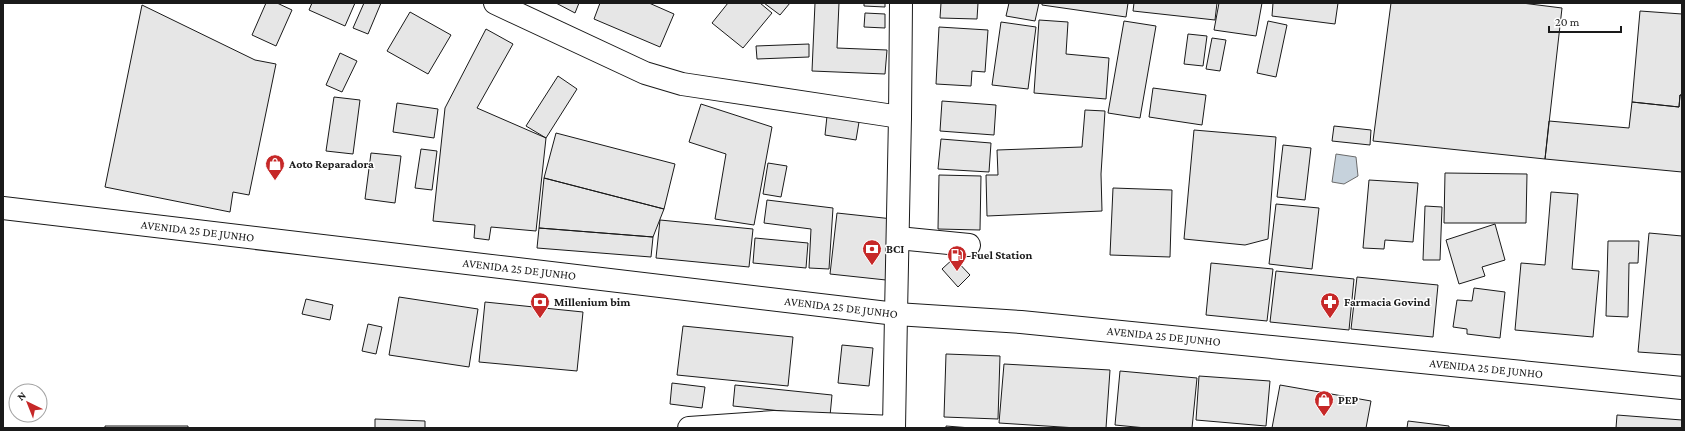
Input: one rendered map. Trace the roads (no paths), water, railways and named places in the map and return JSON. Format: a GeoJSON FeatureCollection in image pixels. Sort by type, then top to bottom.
{"type":"FeatureCollection","features":[{"type":"Feature","properties":{"kind":"street"},"geometry":{"type":"LineString","coordinates":[[495,3],[645,73],[682,84],[900,117]]}},
{"type":"Feature","properties":{"kind":"street"},"geometry":{"type":"LineString","coordinates":[[689,428],[774,422],[894,427],[901,3]]}},
{"type":"Feature","properties":{"kind":"street","name":"AVENIDA 25 DE JUNHO"},"geometry":{"type":"LineString","coordinates":[[3,208],[896,314],[1021,322],[1682,388]]}},
{"type":"Feature","properties":{"kind":"street"},"geometry":{"type":"LineString","coordinates":[[898,238],[969,245]]}},
{"type":"Feature","properties":{"kind":"place","name":"Aoto Reparadora"},"geometry":{"type":"Point","coordinates":[275,181]}},
{"type":"Feature","properties":{"kind":"place","name":"BCI"},"geometry":{"type":"Point","coordinates":[872,266]}},
{"type":"Feature","properties":{"kind":"place","name":"Fuel Station"},"geometry":{"type":"Point","coordinates":[957,272]}},
{"type":"Feature","properties":{"kind":"place","name":"Millenium bim"},"geometry":{"type":"Point","coordinates":[540,319]}},
{"type":"Feature","properties":{"kind":"place","name":"Farmacia Govind"},"geometry":{"type":"Point","coordinates":[1330,319]}},
{"type":"Feature","properties":{"kind":"place","name":"PEP"},"geometry":{"type":"Point","coordinates":[1324,417]}}]}
